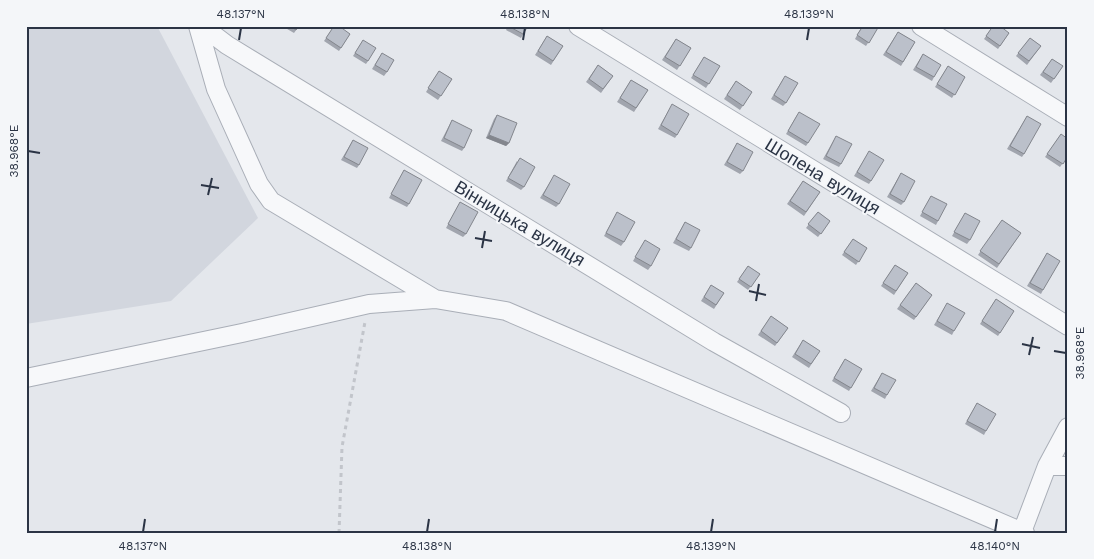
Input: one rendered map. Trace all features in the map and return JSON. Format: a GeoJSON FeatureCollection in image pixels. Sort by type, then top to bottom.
{"type":"FeatureCollection","features":[{"type":"Feature","properties":{"kind":"street"},"geometry":{"type":"LineString","coordinates":[[198,26],[216,89],[259,184],[270,201],[435,299]]}},
{"type":"Feature","properties":{"kind":"street","name":"Вінницька вулиця"},"geometry":{"type":"LineString","coordinates":[[202,26],[227,45],[706,336],[841,413]]}},
{"type":"Feature","properties":{"kind":"street","name":"Шопена вулиця"},"geometry":{"type":"LineString","coordinates":[[578,26],[1068,326]]}},
{"type":"Feature","properties":{"kind":"street"},"geometry":{"type":"LineString","coordinates":[[921,26],[1068,117]]}},
{"type":"Feature","properties":{"kind":"street"},"geometry":{"type":"LineString","coordinates":[[26,378],[242,333],[369,304],[435,299],[506,311],[1024,532],[1047,466],[1068,427]]}},
{"type":"Feature","properties":{"kind":"street"},"geometry":{"type":"LineString","coordinates":[[1047,466],[1068,466]]}},
{"type":"Feature","properties":{"kind":"path"},"geometry":{"type":"LineString","coordinates":[[339,533],[342,447],[369,304]]}},
{"type":"Feature","properties":{"kind":"shaded area"},"geometry":{"type":"Polygon","coordinates":[[[26,26],[157,26],[258,218],[171,301],[26,324],[26,26]]]}},
{"type":"Feature","properties":{"kind":"building"},"geometry":{"type":"Polygon","coordinates":[[[290,26],[299,26],[296,30],[290,26]]]}},
{"type":"Feature","properties":{"kind":"building"},"geometry":{"type":"Polygon","coordinates":[[[334,26],[339,26],[350,34],[341,48],[326,38],[334,26]]]}},
{"type":"Feature","properties":{"kind":"building"},"geometry":{"type":"Polygon","coordinates":[[[508,26],[528,26],[523,34],[508,26]]]}},
{"type":"Feature","properties":{"kind":"building"},"geometry":{"type":"Polygon","coordinates":[[[863,26],[879,26],[869,43],[857,35],[863,26]]]}},
{"type":"Feature","properties":{"kind":"building"},"geometry":{"type":"Polygon","coordinates":[[[993,26],[1000,26],[1009,33],[1000,46],[986,36],[993,26]]]}},
{"type":"Feature","properties":{"kind":"building"},"geometry":{"type":"Polygon","coordinates":[[[898,32],[915,42],[903,62],[886,52],[898,32]]]}},
{"type":"Feature","properties":{"kind":"building"},"geometry":{"type":"Polygon","coordinates":[[[547,36],[563,46],[553,61],[538,51],[547,36]]]}},
{"type":"Feature","properties":{"kind":"building"},"geometry":{"type":"Polygon","coordinates":[[[1030,38],[1041,46],[1029,61],[1018,53],[1030,38]]]}},
{"type":"Feature","properties":{"kind":"building"},"geometry":{"type":"Polygon","coordinates":[[[676,39],[691,48],[680,66],[665,57],[676,39]]]}},
{"type":"Feature","properties":{"kind":"building"},"geometry":{"type":"Polygon","coordinates":[[[363,40],[376,48],[368,61],[355,53],[363,40]]]}},
{"type":"Feature","properties":{"kind":"building"},"geometry":{"type":"Polygon","coordinates":[[[382,53],[394,60],[387,72],[375,65],[382,53]]]}},
{"type":"Feature","properties":{"kind":"building"},"geometry":{"type":"Polygon","coordinates":[[[923,54],[941,65],[934,77],[916,67],[923,54]]]}},
{"type":"Feature","properties":{"kind":"building"},"geometry":{"type":"Polygon","coordinates":[[[704,57],[720,66],[709,84],[693,75],[704,57]]]}},
{"type":"Feature","properties":{"kind":"building"},"geometry":{"type":"Polygon","coordinates":[[[1052,59],[1063,66],[1054,79],[1043,72],[1052,59]]]}},
{"type":"Feature","properties":{"kind":"building"},"geometry":{"type":"Polygon","coordinates":[[[598,65],[613,76],[603,89],[589,79],[598,65]]]}},
{"type":"Feature","properties":{"kind":"building"},"geometry":{"type":"Polygon","coordinates":[[[948,66],[965,77],[955,95],[937,84],[948,66]]]}},
{"type":"Feature","properties":{"kind":"building"},"geometry":{"type":"Polygon","coordinates":[[[439,71],[452,79],[441,96],[428,88],[439,71]]]}},
{"type":"Feature","properties":{"kind":"building"},"geometry":{"type":"Polygon","coordinates":[[[785,76],[798,83],[786,103],[774,95],[785,76]]]}},
{"type":"Feature","properties":{"kind":"building"},"geometry":{"type":"Polygon","coordinates":[[[631,80],[648,90],[636,108],[620,98],[631,80]]]}},
{"type":"Feature","properties":{"kind":"building"},"geometry":{"type":"Polygon","coordinates":[[[736,81],[752,92],[743,106],[727,95],[736,81]]]}},
{"type":"Feature","properties":{"kind":"building"},"geometry":{"type":"Polygon","coordinates":[[[672,104],[689,114],[677,135],[661,125],[672,104]]]}},
{"type":"Feature","properties":{"kind":"building"},"geometry":{"type":"Polygon","coordinates":[[[799,112],[820,124],[808,143],[788,131],[799,112]]]}},
{"type":"Feature","properties":{"kind":"building"},"geometry":{"type":"Polygon","coordinates":[[[497,115],[517,123],[509,143],[489,135],[497,115]]]}},
{"type":"Feature","properties":{"kind":"building"},"geometry":{"type":"Polygon","coordinates":[[[1027,116],[1041,124],[1024,154],[1010,146],[1027,116]]]}},
{"type":"Feature","properties":{"kind":"building"},"geometry":{"type":"Polygon","coordinates":[[[452,120],[472,130],[464,148],[444,138],[452,120]]]}},
{"type":"Feature","properties":{"kind":"building"},"geometry":{"type":"Polygon","coordinates":[[[1061,134],[1068,139],[1068,156],[1063,164],[1047,154],[1061,134]]]}},
{"type":"Feature","properties":{"kind":"building"},"geometry":{"type":"Polygon","coordinates":[[[836,136],[852,144],[841,164],[826,156],[836,136]]]}},
{"type":"Feature","properties":{"kind":"building"},"geometry":{"type":"Polygon","coordinates":[[[353,140],[368,148],[359,165],[344,157],[353,140]]]}},
{"type":"Feature","properties":{"kind":"building"},"geometry":{"type":"Polygon","coordinates":[[[737,143],[753,152],[743,171],[727,162],[737,143]]]}},
{"type":"Feature","properties":{"kind":"building"},"geometry":{"type":"Polygon","coordinates":[[[869,151],[884,160],[871,181],[857,172],[869,151]]]}},
{"type":"Feature","properties":{"kind":"building"},"geometry":{"type":"Polygon","coordinates":[[[520,158],[535,167],[524,187],[508,178],[520,158]]]}},
{"type":"Feature","properties":{"kind":"building"},"geometry":{"type":"Polygon","coordinates":[[[404,170],[422,180],[409,204],[391,194],[404,170]]]}},
{"type":"Feature","properties":{"kind":"building"},"geometry":{"type":"Polygon","coordinates":[[[901,173],[915,181],[904,202],[890,194],[901,173]]]}},
{"type":"Feature","properties":{"kind":"building"},"geometry":{"type":"Polygon","coordinates":[[[554,175],[570,184],[559,204],[543,195],[554,175]]]}},
{"type":"Feature","properties":{"kind":"building"},"geometry":{"type":"Polygon","coordinates":[[[803,181],[820,192],[806,212],[790,201],[803,181]]]}},
{"type":"Feature","properties":{"kind":"building"},"geometry":{"type":"Polygon","coordinates":[[[931,196],[947,204],[938,221],[922,212],[931,196]]]}},
{"type":"Feature","properties":{"kind":"building"},"geometry":{"type":"Polygon","coordinates":[[[460,202],[478,212],[466,234],[448,224],[460,202]]]}},
{"type":"Feature","properties":{"kind":"building"},"geometry":{"type":"Polygon","coordinates":[[[617,212],[635,222],[624,242],[606,233],[617,212]]]}},
{"type":"Feature","properties":{"kind":"building"},"geometry":{"type":"Polygon","coordinates":[[[818,212],[830,221],[821,234],[808,224],[818,212]]]}},
{"type":"Feature","properties":{"kind":"building"},"geometry":{"type":"Polygon","coordinates":[[[965,213],[980,221],[970,240],[954,232],[965,213]]]}},
{"type":"Feature","properties":{"kind":"building"},"geometry":{"type":"Polygon","coordinates":[[[1002,220],[1021,233],[999,264],[980,251],[1002,220]]]}},
{"type":"Feature","properties":{"kind":"building"},"geometry":{"type":"Polygon","coordinates":[[[685,222],[700,230],[691,248],[676,239],[685,222]]]}},
{"type":"Feature","properties":{"kind":"building"},"geometry":{"type":"Polygon","coordinates":[[[853,239],[867,248],[859,262],[844,252],[853,239]]]}},
{"type":"Feature","properties":{"kind":"building"},"geometry":{"type":"Polygon","coordinates":[[[645,240],[660,249],[651,266],[635,257],[645,240]]]}},
{"type":"Feature","properties":{"kind":"building"},"geometry":{"type":"Polygon","coordinates":[[[1047,253],[1060,261],[1043,290],[1030,283],[1047,253]]]}},
{"type":"Feature","properties":{"kind":"building"},"geometry":{"type":"Polygon","coordinates":[[[895,265],[908,273],[896,291],[883,283],[895,265]]]}},
{"type":"Feature","properties":{"kind":"building"},"geometry":{"type":"Polygon","coordinates":[[[748,266],[760,274],[751,287],[739,279],[748,266]]]}},
{"type":"Feature","properties":{"kind":"building"},"geometry":{"type":"Polygon","coordinates":[[[916,283],[932,295],[916,317],[900,305],[916,283]]]}},
{"type":"Feature","properties":{"kind":"building"},"geometry":{"type":"Polygon","coordinates":[[[711,285],[724,293],[716,305],[704,297],[711,285]]]}},
{"type":"Feature","properties":{"kind":"building"},"geometry":{"type":"Polygon","coordinates":[[[996,299],[1014,311],[1000,333],[982,321],[996,299]]]}},
{"type":"Feature","properties":{"kind":"building"},"geometry":{"type":"Polygon","coordinates":[[[947,303],[965,313],[954,331],[937,321],[947,303]]]}},
{"type":"Feature","properties":{"kind":"building"},"geometry":{"type":"Polygon","coordinates":[[[771,316],[788,328],[777,343],[761,331],[771,316]]]}},
{"type":"Feature","properties":{"kind":"building"},"geometry":{"type":"Polygon","coordinates":[[[803,340],[820,351],[811,364],[795,354],[803,340]]]}},
{"type":"Feature","properties":{"kind":"building"},"geometry":{"type":"Polygon","coordinates":[[[845,359],[862,369],[851,388],[834,378],[845,359]]]}},
{"type":"Feature","properties":{"kind":"building"},"geometry":{"type":"Polygon","coordinates":[[[882,373],[896,380],[887,395],[874,388],[882,373]]]}},
{"type":"Feature","properties":{"kind":"building"},"geometry":{"type":"Polygon","coordinates":[[[977,403],[996,414],[986,431],[967,421],[977,403]]]}}]}
